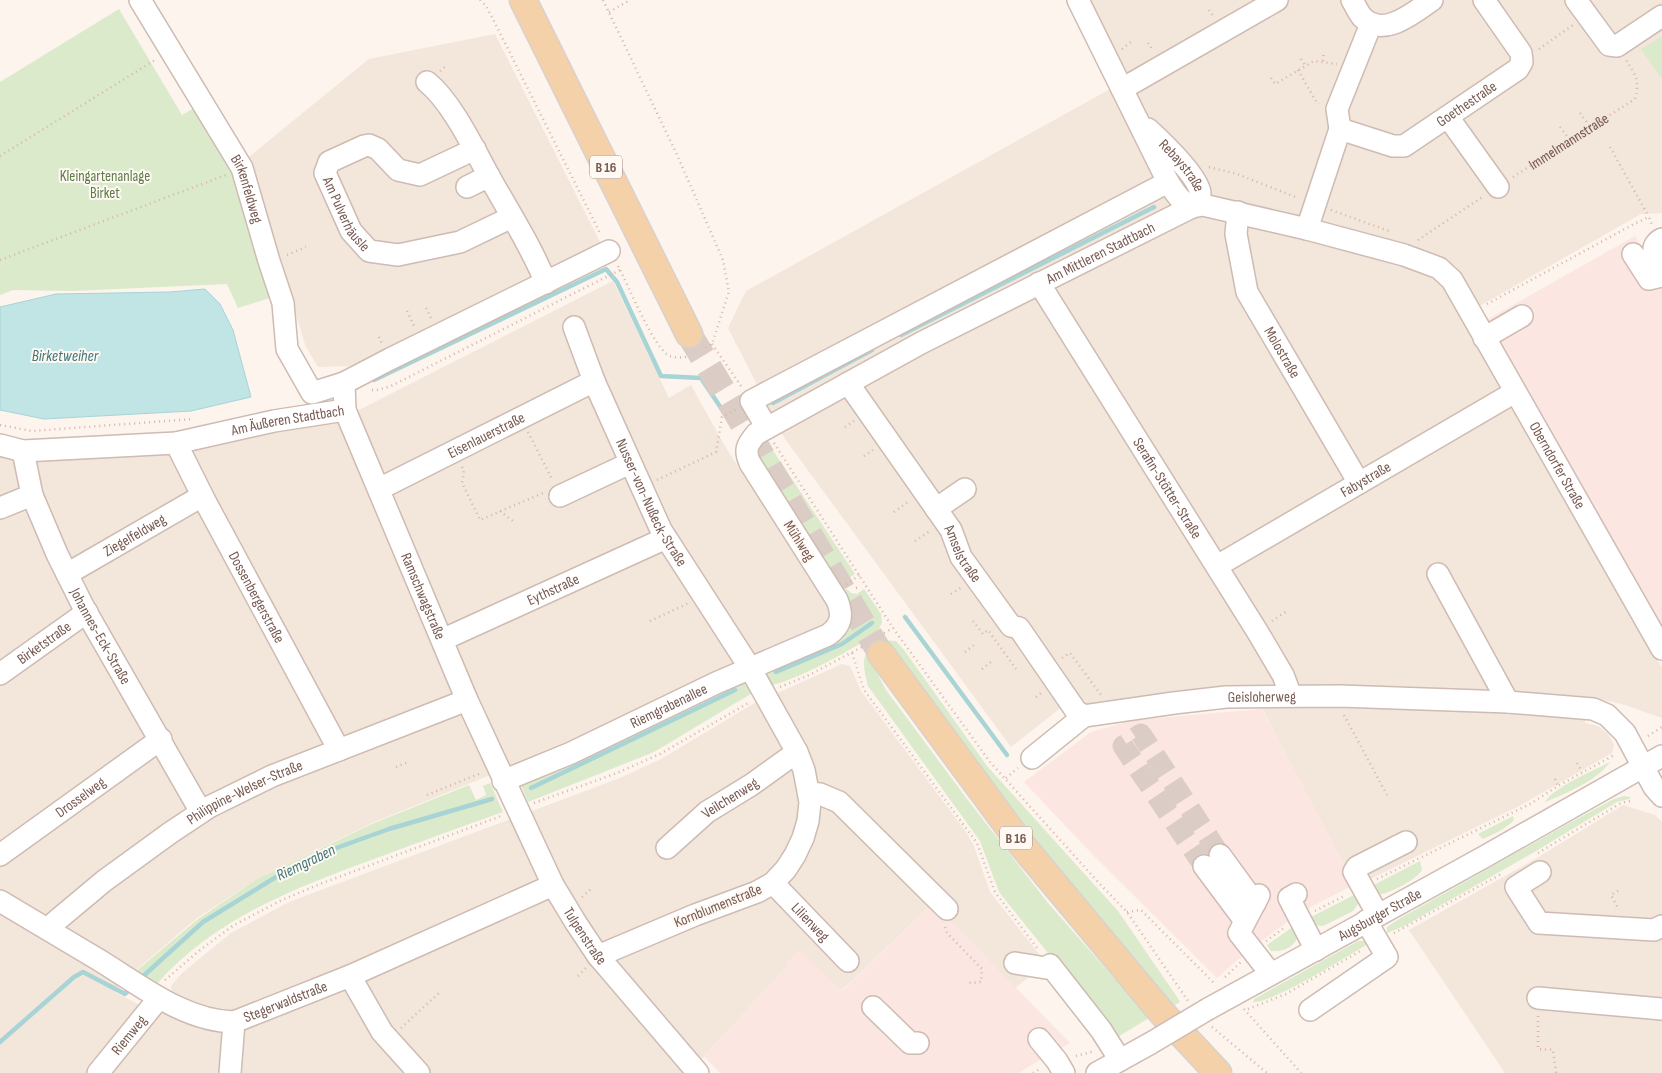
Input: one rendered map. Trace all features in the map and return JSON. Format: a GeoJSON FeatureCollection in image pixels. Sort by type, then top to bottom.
{"type":"FeatureCollection","features":[{"type":"Feature","properties":{"kind":"main road","name":"B 16"},"geometry":{"type":"LineString","coordinates":[[523,0],[699,345]]}},
{"type":"Feature","properties":{"kind":"main road","name":"B 16"},"geometry":{"type":"LineString","coordinates":[[881,654],[1021,844],[1162,1013],[1218,1073]]}},
{"type":"Feature","properties":{"kind":"street","name":"Birkenfeldweg"},"geometry":{"type":"LineString","coordinates":[[140,0],[242,168],[283,303],[287,348],[312,393]]}},
{"type":"Feature","properties":{"kind":"street","name":"Rebaystraße"},"geometry":{"type":"LineString","coordinates":[[1078,0],[1168,182],[1184,204],[1192,207],[1198,201],[1200,192],[1198,186],[1188,170],[1137,119]]}},
{"type":"Feature","properties":{"kind":"street"},"geometry":{"type":"LineString","coordinates":[[1122,89],[1277,0]]}},
{"type":"Feature","properties":{"kind":"street"},"geometry":{"type":"LineString","coordinates":[[1352,0],[1362,16],[1371,24],[1384,26],[1398,21],[1432,0]]}},
{"type":"Feature","properties":{"kind":"street"},"geometry":{"type":"LineString","coordinates":[[1484,0],[1521,53],[1522,62]]}},
{"type":"Feature","properties":{"kind":"street"},"geometry":{"type":"LineString","coordinates":[[1581,5],[1609,45],[1617,46],[1662,16]]}},
{"type":"Feature","properties":{"kind":"street"},"geometry":{"type":"LineString","coordinates":[[1307,229],[1353,68],[1371,24]]}},
{"type":"Feature","properties":{"kind":"street","name":"Goethestraße"},"geometry":{"type":"LineString","coordinates":[[1339,119],[1393,146],[1404,146],[1518,69],[1522,62]]}},
{"type":"Feature","properties":{"kind":"street"},"geometry":{"type":"LineString","coordinates":[[427,82],[440,93],[475,149],[537,260],[546,283]]}},
{"type":"Feature","properties":{"kind":"street"},"geometry":{"type":"LineString","coordinates":[[1448,117],[1498,187]]}},
{"type":"Feature","properties":{"kind":"street","name":"Am Pulverhäusle"},"geometry":{"type":"LineString","coordinates":[[475,149],[420,175],[394,168],[378,149],[369,145],[329,162],[325,173],[351,231],[369,252],[398,255],[460,242],[512,217]]}},
{"type":"Feature","properties":{"kind":"street"},"geometry":{"type":"LineString","coordinates":[[467,186],[489,176]]}},
{"type":"Feature","properties":{"kind":"street","name":"Am Mittleren Stadtbach"},"geometry":{"type":"LineString","coordinates":[[752,401],[1168,182]]}},
{"type":"Feature","properties":{"kind":"street","name":"Am Mittleren Stadtbach"},"geometry":{"type":"LineString","coordinates":[[746,454],[749,442],[756,434],[848,383],[1039,283],[1192,207],[1203,205],[1238,212],[1400,254],[1439,268],[1452,280]]}},
{"type":"Feature","properties":{"kind":"street","name":"Molostraße"},"geometry":{"type":"LineString","coordinates":[[1238,212],[1236,234],[1247,292],[1359,483]]}},
{"type":"Feature","properties":{"kind":"street"},"geometry":{"type":"LineString","coordinates":[[1661,239],[1654,246],[1654,254],[1662,262]]}},
{"type":"Feature","properties":{"kind":"street","name":"Am Äußeren Stadtbach"},"geometry":{"type":"LineString","coordinates":[[0,446],[23,451],[176,442],[310,415],[345,396],[398,355],[609,251]]}},
{"type":"Feature","properties":{"kind":"street"},"geometry":{"type":"LineString","coordinates":[[1633,254],[1649,280],[1662,276]]}},
{"type":"Feature","properties":{"kind":"street","name":"Oberndorfer Straße"},"geometry":{"type":"LineString","coordinates":[[1452,280],[1662,650]]}},
{"type":"Feature","properties":{"kind":"street","name":"Serafin-Stötter-Straße"},"geometry":{"type":"LineString","coordinates":[[1039,283],[1283,674],[1291,696]]}},
{"type":"Feature","properties":{"kind":"street"},"geometry":{"type":"LineString","coordinates":[[1484,338],[1522,316]]}},
{"type":"Feature","properties":{"kind":"street","name":"Nusser-von-Nußeck-Straße"},"geometry":{"type":"LineString","coordinates":[[574,327],[594,381],[666,538],[750,668]]}},
{"type":"Feature","properties":{"kind":"street"},"geometry":{"type":"LineString","coordinates":[[878,334],[892,359]]}},
{"type":"Feature","properties":{"kind":"street","name":"Eisenlauerstraße"},"geometry":{"type":"LineString","coordinates":[[379,489],[594,381]]}},
{"type":"Feature","properties":{"kind":"street","name":"Amselstraße"},"geometry":{"type":"LineString","coordinates":[[848,383],[951,530],[966,564],[1010,626],[1020,628],[1076,711],[1084,716]]}},
{"type":"Feature","properties":{"kind":"street","name":"Fabystraße"},"geometry":{"type":"LineString","coordinates":[[1217,566],[1515,392]]}},
{"type":"Feature","properties":{"kind":"street"},"geometry":{"type":"LineString","coordinates":[[310,415],[312,393],[345,396]]}},
{"type":"Feature","properties":{"kind":"street","name":"Ramschwagstraße"},"geometry":{"type":"LineString","coordinates":[[345,396],[379,489],[467,700],[500,773]]}},
{"type":"Feature","properties":{"kind":"street"},"geometry":{"type":"LineString","coordinates":[[752,401],[767,428]]}},
{"type":"Feature","properties":{"kind":"street","name":"Dossenbergerstraße"},"geometry":{"type":"LineString","coordinates":[[176,442],[202,496],[339,750]]}},
{"type":"Feature","properties":{"kind":"street","name":"Johannes-Eck-Straße"},"geometry":{"type":"LineString","coordinates":[[23,451],[32,495],[67,574],[201,812]]}},
{"type":"Feature","properties":{"kind":"street","name":"Mühlweg"},"geometry":{"type":"LineString","coordinates":[[746,454],[837,600],[841,615],[840,623],[835,630]]}},
{"type":"Feature","properties":{"kind":"street"},"geometry":{"type":"LineString","coordinates":[[555,491],[630,463]]}},
{"type":"Feature","properties":{"kind":"street"},"geometry":{"type":"LineString","coordinates":[[936,509],[965,489]]}},
{"type":"Feature","properties":{"kind":"street"},"geometry":{"type":"LineString","coordinates":[[0,508],[32,495]]}},
{"type":"Feature","properties":{"kind":"street","name":"Ziegelfeldweg"},"geometry":{"type":"LineString","coordinates":[[67,574],[202,496]]}},
{"type":"Feature","properties":{"kind":"street","name":"Eythstraße"},"geometry":{"type":"LineString","coordinates":[[442,640],[666,538]]}},
{"type":"Feature","properties":{"kind":"street"},"geometry":{"type":"LineString","coordinates":[[1438,574],[1508,702]]}},
{"type":"Feature","properties":{"kind":"street","name":"Birketstraße"},"geometry":{"type":"LineString","coordinates":[[0,674],[87,612]]}},
{"type":"Feature","properties":{"kind":"street","name":"Riemgrabenallee"},"geometry":{"type":"LineString","coordinates":[[500,773],[571,752],[750,668],[828,635],[835,630]]}},
{"type":"Feature","properties":{"kind":"street","name":"Kornblumenstraße"},"geometry":{"type":"LineString","coordinates":[[598,956],[695,915],[757,892],[773,883],[786,869],[795,855],[808,821],[809,793],[804,770],[797,752],[750,668]]}},
{"type":"Feature","properties":{"kind":"street","name":"Geisloherweg"},"geometry":{"type":"LineString","coordinates":[[1084,716],[1217,698],[1291,696],[1395,697],[1508,702],[1593,709],[1607,715],[1625,733],[1654,787],[1662,796]]}},
{"type":"Feature","properties":{"kind":"street","name":"Philippine-Welser-Straße"},"geometry":{"type":"LineString","coordinates":[[49,930],[55,922],[104,881],[201,812],[272,776],[467,700]]}},
{"type":"Feature","properties":{"kind":"street"},"geometry":{"type":"LineString","coordinates":[[1032,758],[1084,716]]}},
{"type":"Feature","properties":{"kind":"street","name":"Drosselweg"},"geometry":{"type":"LineString","coordinates":[[0,855],[161,739]]}},
{"type":"Feature","properties":{"kind":"street","name":"Veilchenweg"},"geometry":{"type":"LineString","coordinates":[[667,848],[707,812],[751,785],[797,752]]}},
{"type":"Feature","properties":{"kind":"street","name":"Augsburger Straße"},"geometry":{"type":"LineString","coordinates":[[1097,1073],[1116,1053],[1151,1043],[1209,1000],[1271,974],[1316,950],[1662,756]]}},
{"type":"Feature","properties":{"kind":"street","name":"Tulpenstraße"},"geometry":{"type":"LineString","coordinates":[[500,773],[554,885],[576,924],[598,956],[698,1073]]}},
{"type":"Feature","properties":{"kind":"street"},"geometry":{"type":"LineString","coordinates":[[809,793],[820,794],[839,802],[943,906]]}},
{"type":"Feature","properties":{"kind":"street"},"geometry":{"type":"LineString","coordinates":[[1310,1010],[1387,957],[1377,941],[1362,887],[1354,872],[1358,867],[1406,842]]}},
{"type":"Feature","properties":{"kind":"street"},"geometry":{"type":"LineString","coordinates":[[1212,860],[1253,906],[1240,933],[1271,974]]}},
{"type":"Feature","properties":{"kind":"street"},"geometry":{"type":"LineString","coordinates":[[1538,864],[1516,887],[1539,923],[1654,930],[1662,926]]}},
{"type":"Feature","properties":{"kind":"street","name":"Lilienweg"},"geometry":{"type":"LineString","coordinates":[[773,883],[848,961]]}},
{"type":"Feature","properties":{"kind":"street","name":"Stegerwaldstraße"},"geometry":{"type":"LineString","coordinates":[[0,901],[153,994],[204,1018],[217,1022],[234,1022],[350,976],[554,885]]}},
{"type":"Feature","properties":{"kind":"street"},"geometry":{"type":"LineString","coordinates":[[1296,894],[1289,898],[1316,950]]}},
{"type":"Feature","properties":{"kind":"street"},"geometry":{"type":"LineString","coordinates":[[1015,963],[1046,968],[1050,965],[1116,1053]]}},
{"type":"Feature","properties":{"kind":"street"},"geometry":{"type":"LineString","coordinates":[[350,976],[382,1032],[420,1073]]}},
{"type":"Feature","properties":{"kind":"street","name":"Riemweg"},"geometry":{"type":"LineString","coordinates":[[98,1073],[153,994]]}},
{"type":"Feature","properties":{"kind":"street"},"geometry":{"type":"LineString","coordinates":[[1538,998],[1662,1009]]}},
{"type":"Feature","properties":{"kind":"street"},"geometry":{"type":"LineString","coordinates":[[873,1007],[910,1043],[918,1043]]}},
{"type":"Feature","properties":{"kind":"street"},"geometry":{"type":"LineString","coordinates":[[230,1073],[234,1022]]}},
{"type":"Feature","properties":{"kind":"street"},"geometry":{"type":"LineString","coordinates":[[1039,1039],[1060,1067]]}},
{"type":"Feature","properties":{"kind":"path"},"geometry":{"type":"LineString","coordinates":[[480,0],[486,6],[493,19],[658,346],[670,356],[684,358],[699,345],[729,292],[723,260],[678,157],[603,0]]}},
{"type":"Feature","properties":{"kind":"path"},"geometry":{"type":"LineString","coordinates":[[610,12],[630,0]]}},
{"type":"Feature","properties":{"kind":"path"},"geometry":{"type":"LineString","coordinates":[[1522,62],[1581,5]]}},
{"type":"Feature","properties":{"kind":"path","name":"Immelmannstraße"},"geometry":{"type":"LineString","coordinates":[[1400,254],[1498,187],[1635,99],[1638,78],[1617,46]]}},
{"type":"Feature","properties":{"kind":"path"},"geometry":{"type":"LineString","coordinates":[[0,156],[172,51]]}},
{"type":"Feature","properties":{"kind":"path"},"geometry":{"type":"LineString","coordinates":[[1323,61],[1324,52]]}},
{"type":"Feature","properties":{"kind":"path"},"geometry":{"type":"LineString","coordinates":[[1301,59],[1305,65]]}},
{"type":"Feature","properties":{"kind":"path"},"geometry":{"type":"LineString","coordinates":[[1271,78],[1274,84],[1314,61],[1323,61],[1353,68]]}},
{"type":"Feature","properties":{"kind":"path"},"geometry":{"type":"LineString","coordinates":[[1298,70],[1317,103],[1339,119]]}},
{"type":"Feature","properties":{"kind":"path"},"geometry":{"type":"LineString","coordinates":[[1580,114],[1591,128]]}},
{"type":"Feature","properties":{"kind":"path"},"geometry":{"type":"LineString","coordinates":[[1560,127],[1570,141]]}},
{"type":"Feature","properties":{"kind":"path"},"geometry":{"type":"LineString","coordinates":[[1610,147],[1661,239]]}},
{"type":"Feature","properties":{"kind":"path"},"geometry":{"type":"LineString","coordinates":[[1205,166],[1237,174],[1393,232]]}},
{"type":"Feature","properties":{"kind":"path"},"geometry":{"type":"LineString","coordinates":[[0,260],[242,168]]}},
{"type":"Feature","properties":{"kind":"path"},"geometry":{"type":"LineString","coordinates":[[1470,313],[1649,217]]}},
{"type":"Feature","properties":{"kind":"path"},"geometry":{"type":"LineString","coordinates":[[345,396],[359,389],[377,390],[391,386],[620,270]]}},
{"type":"Feature","properties":{"kind":"path"},"geometry":{"type":"LineString","coordinates":[[642,487],[716,452],[722,417],[752,401],[699,345]]}},
{"type":"Feature","properties":{"kind":"path"},"geometry":{"type":"LineString","coordinates":[[454,451],[464,470],[462,483],[480,520],[555,491],[521,417]]}},
{"type":"Feature","properties":{"kind":"path"},"geometry":{"type":"LineString","coordinates":[[0,425],[32,431],[195,419]]}},
{"type":"Feature","properties":{"kind":"path"},"geometry":{"type":"LineString","coordinates":[[767,428],[775,446],[893,628],[990,762],[1127,912],[1185,998]]}},
{"type":"Feature","properties":{"kind":"path"},"geometry":{"type":"LineString","coordinates":[[500,511],[514,522]]}},
{"type":"Feature","properties":{"kind":"path"},"geometry":{"type":"LineString","coordinates":[[856,588],[861,587]]}},
{"type":"Feature","properties":{"kind":"path"},"geometry":{"type":"LineString","coordinates":[[650,621],[704,596]]}},
{"type":"Feature","properties":{"kind":"path"},"geometry":{"type":"LineString","coordinates":[[973,621],[983,634],[988,630],[989,634],[1016,669]]}},
{"type":"Feature","properties":{"kind":"path"},"geometry":{"type":"LineString","coordinates":[[965,652],[974,645]]}},
{"type":"Feature","properties":{"kind":"path"},"geometry":{"type":"LineString","coordinates":[[852,653],[864,690],[977,842],[995,892],[1050,965]]}},
{"type":"Feature","properties":{"kind":"path"},"geometry":{"type":"LineString","coordinates":[[1047,669],[1070,653],[1103,698]]}},
{"type":"Feature","properties":{"kind":"path"},"geometry":{"type":"LineString","coordinates":[[982,669],[992,661]]}},
{"type":"Feature","properties":{"kind":"path"},"geometry":{"type":"LineString","coordinates":[[1342,710],[1387,795]]}},
{"type":"Feature","properties":{"kind":"path"},"geometry":{"type":"LineString","coordinates":[[1647,737],[1662,727]]}},
{"type":"Feature","properties":{"kind":"path"},"geometry":{"type":"LineString","coordinates":[[1223,980],[1254,950],[1299,919],[1530,804],[1582,772],[1616,754]]}},
{"type":"Feature","properties":{"kind":"path"},"geometry":{"type":"LineString","coordinates":[[396,767],[408,762]]}},
{"type":"Feature","properties":{"kind":"path"},"geometry":{"type":"LineString","coordinates":[[1578,763],[1582,772]]}},
{"type":"Feature","properties":{"kind":"path"},"geometry":{"type":"LineString","coordinates":[[427,795],[500,773]]}},
{"type":"Feature","properties":{"kind":"path"},"geometry":{"type":"LineString","coordinates":[[1555,779],[1558,786]]}},
{"type":"Feature","properties":{"kind":"path"},"geometry":{"type":"LineString","coordinates":[[1538,864],[1621,803],[1630,801]]}},
{"type":"Feature","properties":{"kind":"path"},"geometry":{"type":"LineString","coordinates":[[1301,1073],[1246,1010],[1286,994],[1377,941],[1407,927],[1510,869]]}},
{"type":"Feature","properties":{"kind":"path"},"geometry":{"type":"LineString","coordinates":[[1618,891],[1611,895],[1630,928]]}},
{"type":"Feature","properties":{"kind":"path"},"geometry":{"type":"LineString","coordinates":[[943,906],[947,933],[982,969],[980,982],[967,983]]}},
{"type":"Feature","properties":{"kind":"path"},"geometry":{"type":"LineString","coordinates":[[1127,912],[1141,910],[1216,985],[1209,1000]]}},
{"type":"Feature","properties":{"kind":"path"},"geometry":{"type":"LineString","coordinates":[[390,1040],[440,992]]}},
{"type":"Feature","properties":{"kind":"path"},"geometry":{"type":"LineString","coordinates":[[1538,998],[1538,1049],[1553,1050],[1556,1073]]}},
{"type":"Feature","properties":{"kind":"path"},"geometry":{"type":"LineString","coordinates":[[1217,1032],[1267,1073]]}},
{"type":"Feature","properties":{"kind":"path"},"geometry":{"type":"LineString","coordinates":[[1033,1073],[1116,1053]]}},
{"type":"Feature","properties":{"kind":"shaded area"},"geometry":{"type":"Polygon","coordinates":[[[1090,0],[1662,0],[1662,213],[1641,214],[1460,317],[1662,668],[1662,718],[1622,704],[1586,697],[1585,723],[1598,726],[1608,734],[1614,745],[1612,753],[1519,806],[1356,886],[1320,821],[1253,690],[1085,707],[1077,695],[1011,747],[785,439],[728,328],[746,291],[1130,78],[1090,0]]]}},
{"type":"Feature","properties":{"kind":"shaded area"},"geometry":{"type":"Polygon","coordinates":[[[495,34],[603,248],[350,366],[318,367],[306,347],[270,230],[244,161],[369,59],[495,34]]]}},
{"type":"Feature","properties":{"kind":"shaded area"},"geometry":{"type":"Polygon","coordinates":[[[1635,236],[1652,268],[1662,270],[1662,636],[1483,322],[1635,236]]]}},
{"type":"Feature","properties":{"kind":"shaded area"},"geometry":{"type":"Polygon","coordinates":[[[613,281],[669,398],[691,385],[723,443],[830,611],[831,620],[824,628],[535,759],[372,823],[259,878],[197,918],[135,971],[115,992],[160,1016],[173,996],[171,986],[181,974],[231,933],[289,902],[620,778],[661,759],[753,704],[842,664],[850,666],[861,691],[966,832],[974,846],[990,892],[1046,963],[1015,988],[933,903],[842,990],[799,951],[704,1056],[695,1073],[0,1073],[0,451],[340,416],[361,409],[613,281]]]}},
{"type":"Feature","properties":{"kind":"shaded area"},"geometry":{"type":"Polygon","coordinates":[[[1262,709],[1355,884],[1300,913],[1250,949],[1217,978],[1093,855],[1024,782],[1091,732],[1133,720],[1262,709]]]}},
{"type":"Feature","properties":{"kind":"shaded area"},"geometry":{"type":"Polygon","coordinates":[[[1623,805],[1655,815],[1662,822],[1662,1073],[1505,1073],[1409,930],[1537,858],[1623,805]]]}},
{"type":"Feature","properties":{"kind":"shaded area"},"geometry":{"type":"Polygon","coordinates":[[[933,903],[1070,1043],[1018,1073],[720,1073],[704,1056],[788,965],[786,963],[799,950],[831,982],[843,990],[933,903]]]}},
{"type":"Feature","properties":{"kind":"green space","name":"Kleingartenanlage Birket"},"geometry":{"type":"Polygon","coordinates":[[[119,9],[182,115],[199,105],[237,168],[273,297],[238,308],[227,284],[73,291],[13,290],[0,295],[0,82],[119,9]]]}},
{"type":"Feature","properties":{"kind":"green space"},"geometry":{"type":"Polygon","coordinates":[[[1662,36],[1662,79],[1641,49],[1662,36]]]}},
{"type":"Feature","properties":{"kind":"green space"},"geometry":{"type":"Polygon","coordinates":[[[764,437],[855,574],[836,587],[755,452],[764,437]]]}},
{"type":"Feature","properties":{"kind":"green space"},"geometry":{"type":"Polygon","coordinates":[[[847,589],[851,593],[857,594],[864,589],[881,614],[882,623],[878,630],[856,646],[825,663],[794,678],[771,685],[765,676],[767,672],[824,646],[840,594],[847,589]]]}},
{"type":"Feature","properties":{"kind":"green space"},"geometry":{"type":"Polygon","coordinates":[[[880,640],[896,641],[904,650],[987,766],[1118,911],[1180,1002],[1170,1008],[875,659],[875,669],[886,690],[967,799],[1048,903],[1149,1018],[1116,1038],[999,892],[980,841],[868,686],[864,660],[869,649],[880,640]]]}},
{"type":"Feature","properties":{"kind":"green space"},"geometry":{"type":"Polygon","coordinates":[[[745,681],[754,692],[654,752],[528,802],[521,785],[524,781],[745,681]]]}},
{"type":"Feature","properties":{"kind":"green space"},"geometry":{"type":"Polygon","coordinates":[[[1610,762],[1598,775],[1571,791],[1545,802],[1565,785],[1610,762]]]}},
{"type":"Feature","properties":{"kind":"green space"},"geometry":{"type":"Polygon","coordinates":[[[490,783],[503,812],[344,870],[285,894],[229,924],[203,942],[178,962],[156,985],[135,972],[198,919],[259,878],[372,824],[469,785],[476,800],[486,795],[483,786],[490,783]]]}},
{"type":"Feature","properties":{"kind":"green space"},"geometry":{"type":"Polygon","coordinates":[[[1624,796],[1631,797],[1617,802],[1531,854],[1406,925],[1387,933],[1387,927],[1399,919],[1573,821],[1614,799],[1624,796]]]}},
{"type":"Feature","properties":{"kind":"green space"},"geometry":{"type":"Polygon","coordinates":[[[1513,816],[1514,820],[1495,833],[1483,839],[1478,834],[1513,816]]]}},
{"type":"Feature","properties":{"kind":"green space"},"geometry":{"type":"Polygon","coordinates":[[[1420,861],[1422,870],[1403,885],[1379,895],[1370,887],[1420,861]]]}},
{"type":"Feature","properties":{"kind":"green space"},"geometry":{"type":"Polygon","coordinates":[[[1358,893],[1361,899],[1353,911],[1323,926],[1313,925],[1309,918],[1358,893]]]}},
{"type":"Feature","properties":{"kind":"green space"},"geometry":{"type":"Polygon","coordinates":[[[1294,926],[1299,935],[1294,943],[1284,950],[1271,951],[1267,945],[1294,926]]]}},
{"type":"Feature","properties":{"kind":"green space"},"geometry":{"type":"Polygon","coordinates":[[[1358,941],[1364,941],[1368,944],[1292,987],[1262,1001],[1253,1002],[1254,999],[1358,941]]]}},
{"type":"Feature","properties":{"kind":"water","name":"Birketweiher"},"geometry":{"type":"Polygon","coordinates":[[[205,289],[220,304],[233,330],[251,397],[191,411],[44,419],[0,410],[0,307],[56,294],[170,292],[205,289]]]}},
{"type":"Feature","properties":{"kind":"waterway"},"geometry":{"type":"LineString","coordinates":[[901,335],[1154,207]]}},
{"type":"Feature","properties":{"kind":"waterway"},"geometry":{"type":"LineString","coordinates":[[374,380],[606,269],[617,282],[661,376],[701,378],[721,408]]}},
{"type":"Feature","properties":{"kind":"waterway"},"geometry":{"type":"LineString","coordinates":[[773,403],[872,350]]}},
{"type":"Feature","properties":{"kind":"waterway"},"geometry":{"type":"LineString","coordinates":[[729,420],[732,425],[745,418]]}},
{"type":"Feature","properties":{"kind":"waterway"},"geometry":{"type":"LineString","coordinates":[[905,617],[1007,755]]}},
{"type":"Feature","properties":{"kind":"waterway"},"geometry":{"type":"LineString","coordinates":[[776,672],[842,644],[872,623]]}},
{"type":"Feature","properties":{"kind":"waterway"},"geometry":{"type":"LineString","coordinates":[[531,788],[735,690]]}},
{"type":"Feature","properties":{"kind":"waterway","name":"Riemgraben"},"geometry":{"type":"LineString","coordinates":[[140,979],[203,922],[276,877],[328,851],[389,829],[492,799]]}},
{"type":"Feature","properties":{"kind":"waterway"},"geometry":{"type":"LineString","coordinates":[[0,1042],[74,977],[83,972],[125,994],[131,988]]}},
{"type":"Feature","properties":{"kind":"tunnel"},"geometry":{"type":"LineString","coordinates":[[689,334],[881,654]]}},
{"type":"Feature","properties":{"kind":"tunnel"},"geometry":{"type":"LineString","coordinates":[[1204,866],[1123,746],[1141,734],[1220,855]]}}]}
